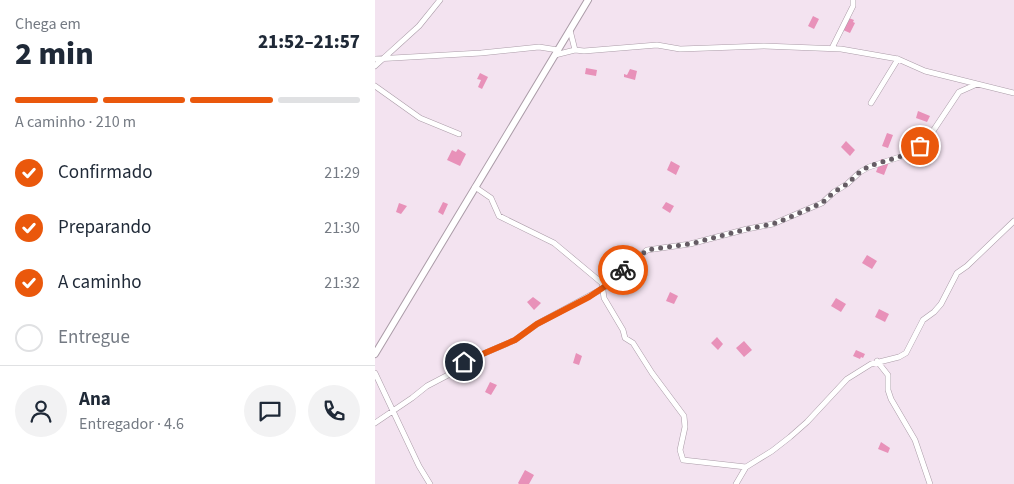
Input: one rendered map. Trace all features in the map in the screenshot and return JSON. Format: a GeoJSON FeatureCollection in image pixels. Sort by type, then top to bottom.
{"type":"FeatureCollection","features":[{"type":"Feature","properties":{"kind":"street"},"geometry":{"type":"LineString","coordinates":[[375,66],[419,26],[441,0]]}},
{"type":"Feature","properties":{"kind":"street"},"geometry":{"type":"LineString","coordinates":[[375,354],[588,0]]}},
{"type":"Feature","properties":{"kind":"street"},"geometry":{"type":"LineString","coordinates":[[832,48],[853,6],[853,0]]}},
{"type":"Feature","properties":{"kind":"street"},"geometry":{"type":"LineString","coordinates":[[570,30],[575,50]]}},
{"type":"Feature","properties":{"kind":"street"},"geometry":{"type":"LineString","coordinates":[[375,59],[481,53],[539,46],[556,52],[657,45],[680,48],[765,46],[832,48],[898,59],[925,71],[1014,93]]}},
{"type":"Feature","properties":{"kind":"street"},"geometry":{"type":"LineString","coordinates":[[871,103],[898,59]]}},
{"type":"Feature","properties":{"kind":"street"},"geometry":{"type":"LineString","coordinates":[[375,423],[427,386],[448,375],[464,362],[515,340],[537,324],[603,288],[647,250],[690,244],[773,224],[822,203],[869,166],[912,153],[929,138],[959,92],[977,84]]}},
{"type":"Feature","properties":{"kind":"street"},"geometry":{"type":"LineString","coordinates":[[375,86],[420,118],[459,134]]}},
{"type":"Feature","properties":{"kind":"street"},"geometry":{"type":"LineString","coordinates":[[475,187],[491,198],[499,216],[554,243],[602,283],[604,298],[623,330],[625,338],[633,343],[651,373],[684,416],[685,428],[681,450],[683,460],[746,467]]}},
{"type":"Feature","properties":{"kind":"street"},"geometry":{"type":"LineString","coordinates":[[736,484],[746,467],[772,451],[807,422],[847,379],[877,361],[899,357],[905,353],[923,320],[941,304],[957,273],[967,266],[1014,221]]}},
{"type":"Feature","properties":{"kind":"street"},"geometry":{"type":"LineString","coordinates":[[877,361],[888,375],[888,390],[891,399],[915,440],[930,484]]}},
{"type":"Feature","properties":{"kind":"street"},"geometry":{"type":"LineString","coordinates":[[375,373],[419,466],[430,484]]}},
{"type":"Feature","properties":{"kind":"building"},"geometry":{"type":"Polygon","coordinates":[[[813,16],[819,19],[814,29],[808,26],[813,16]]]}},
{"type":"Feature","properties":{"kind":"building"},"geometry":{"type":"Polygon","coordinates":[[[849,18],[854,20],[853,22],[855,23],[850,33],[843,30],[849,18]]]}},
{"type":"Feature","properties":{"kind":"building"},"geometry":{"type":"Polygon","coordinates":[[[586,68],[597,70],[596,76],[585,74],[586,68]]]}},
{"type":"Feature","properties":{"kind":"building"},"geometry":{"type":"Polygon","coordinates":[[[630,69],[637,71],[635,80],[624,77],[624,74],[627,75],[630,69]]]}},
{"type":"Feature","properties":{"kind":"building"},"geometry":{"type":"Polygon","coordinates":[[[480,73],[488,77],[482,89],[478,87],[481,80],[477,79],[480,73]]]}},
{"type":"Feature","properties":{"kind":"building"},"geometry":{"type":"Polygon","coordinates":[[[918,111],[930,116],[927,122],[916,118],[918,111]]]}},
{"type":"Feature","properties":{"kind":"building"},"geometry":{"type":"Polygon","coordinates":[[[887,133],[893,135],[888,148],[882,146],[887,133]]]}},
{"type":"Feature","properties":{"kind":"building"},"geometry":{"type":"Polygon","coordinates":[[[846,141],[855,150],[850,156],[841,147],[846,141]]]}},
{"type":"Feature","properties":{"kind":"building"},"geometry":{"type":"Polygon","coordinates":[[[458,149],[466,154],[460,166],[447,160],[452,150],[456,152],[458,149]]]}},
{"type":"Feature","properties":{"kind":"building"},"geometry":{"type":"Polygon","coordinates":[[[881,159],[889,162],[884,175],[876,172],[881,159]]]}},
{"type":"Feature","properties":{"kind":"building"},"geometry":{"type":"Polygon","coordinates":[[[671,161],[680,166],[676,175],[667,170],[671,161]]]}},
{"type":"Feature","properties":{"kind":"building"},"geometry":{"type":"Polygon","coordinates":[[[443,202],[448,204],[443,215],[438,212],[443,202]]]}},
{"type":"Feature","properties":{"kind":"building"},"geometry":{"type":"Polygon","coordinates":[[[666,202],[674,206],[670,213],[662,208],[666,202]]]}},
{"type":"Feature","properties":{"kind":"building"},"geometry":{"type":"Polygon","coordinates":[[[399,203],[407,206],[401,214],[396,212],[399,203]]]}},
{"type":"Feature","properties":{"kind":"building"},"geometry":{"type":"Polygon","coordinates":[[[867,255],[877,261],[872,269],[862,263],[867,255]]]}},
{"type":"Feature","properties":{"kind":"building"},"geometry":{"type":"Polygon","coordinates":[[[670,292],[678,296],[674,304],[666,301],[670,292]]]}},
{"type":"Feature","properties":{"kind":"building"},"geometry":{"type":"Polygon","coordinates":[[[533,297],[541,303],[534,310],[527,302],[533,297]]]}},
{"type":"Feature","properties":{"kind":"building"},"geometry":{"type":"Polygon","coordinates":[[[836,298],[846,304],[841,312],[831,306],[836,298]]]}},
{"type":"Feature","properties":{"kind":"building"},"geometry":{"type":"Polygon","coordinates":[[[879,309],[889,314],[885,322],[875,317],[879,309]]]}},
{"type":"Feature","properties":{"kind":"building"},"geometry":{"type":"Polygon","coordinates":[[[717,337],[723,344],[718,350],[711,343],[717,337]]]}},
{"type":"Feature","properties":{"kind":"building"},"geometry":{"type":"Polygon","coordinates":[[[744,341],[752,350],[744,357],[736,348],[744,341]]]}},
{"type":"Feature","properties":{"kind":"building"},"geometry":{"type":"Polygon","coordinates":[[[856,350],[865,354],[863,358],[861,357],[860,359],[853,356],[856,350]]]}},
{"type":"Feature","properties":{"kind":"building"},"geometry":{"type":"Polygon","coordinates":[[[576,353],[582,356],[579,365],[573,363],[576,353]]]}},
{"type":"Feature","properties":{"kind":"building"},"geometry":{"type":"Polygon","coordinates":[[[490,382],[497,385],[491,395],[485,392],[490,382]]]}},
{"type":"Feature","properties":{"kind":"building"},"geometry":{"type":"Polygon","coordinates":[[[881,442],[890,448],[888,453],[878,449],[881,442]]]}},
{"type":"Feature","properties":{"kind":"building"},"geometry":{"type":"Polygon","coordinates":[[[525,470],[534,475],[529,484],[519,484],[518,483],[525,470]]]}},
{"type":"Feature","properties":{"kind":"way so far"},"geometry":{"type":"LineString","coordinates":[[623,270],[647,250],[690,244],[700,240],[773,224],[788,218],[822,203],[869,166],[912,153],[920,146]]}},
{"type":"Feature","properties":{"kind":"route"},"geometry":{"type":"LineString","coordinates":[[464,362],[491,352],[515,340],[537,324],[589,297],[613,281],[623,270]]}}]}
